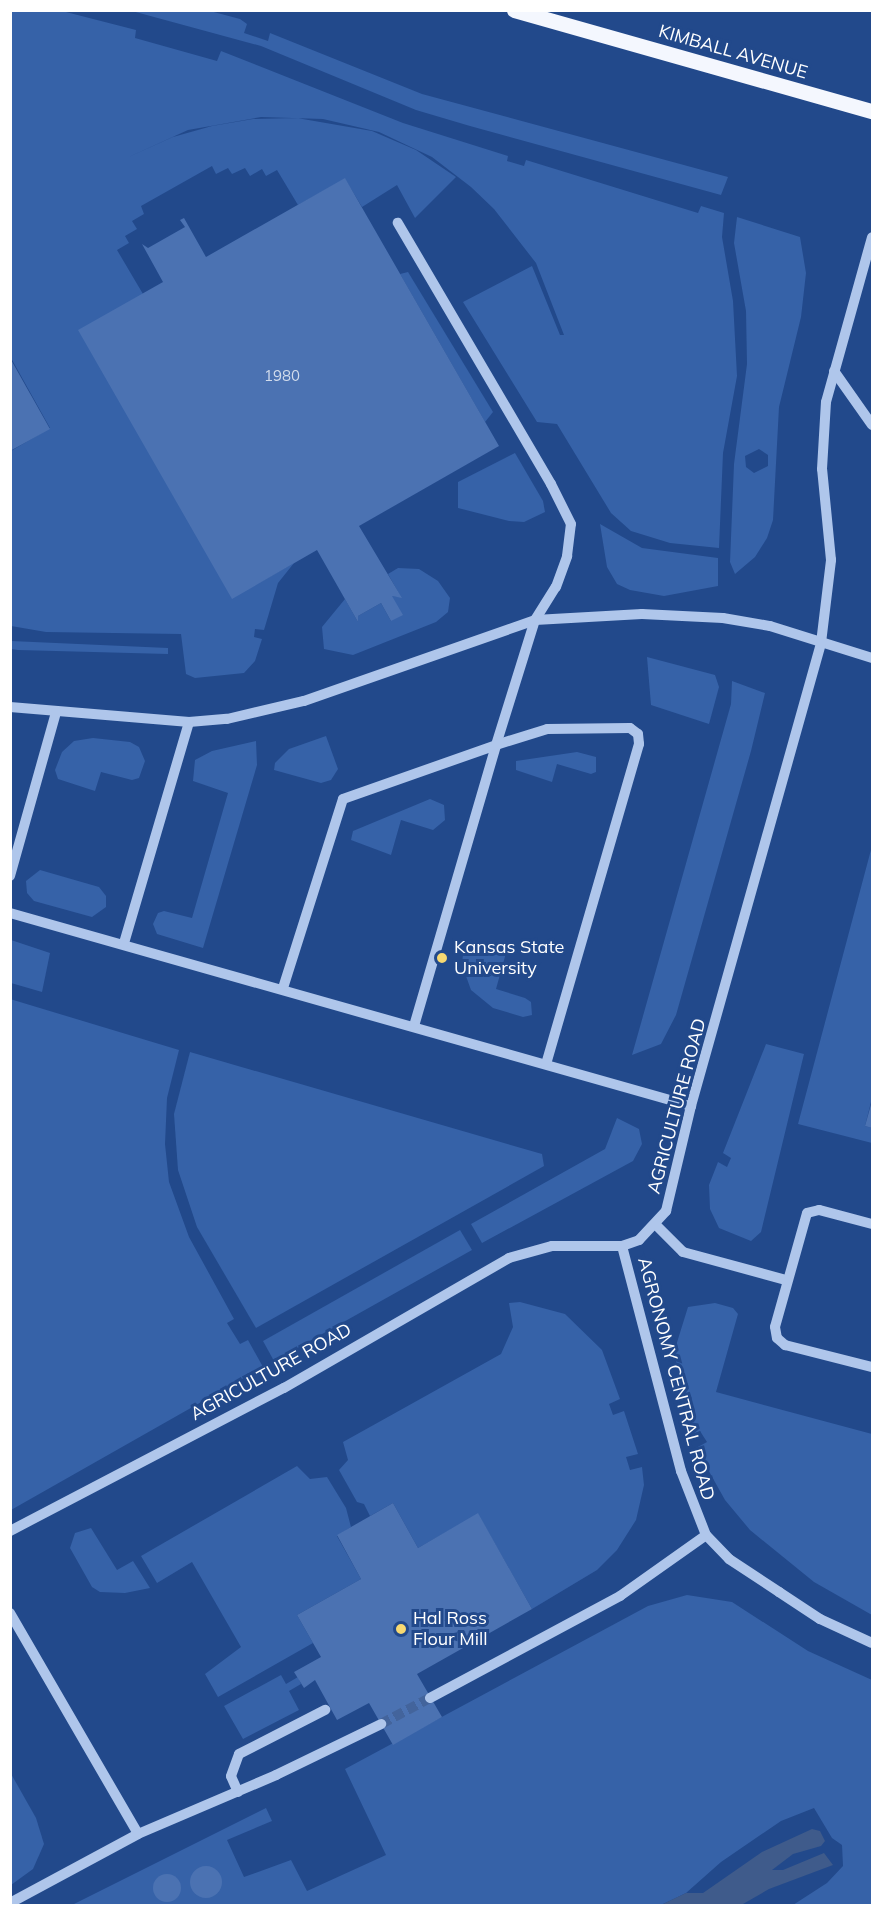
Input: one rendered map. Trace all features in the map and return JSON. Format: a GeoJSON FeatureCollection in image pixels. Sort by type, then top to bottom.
{"type":"FeatureCollection","features":[{"type":"Feature","properties":{"kind":"main road","name":"KIMBALL AVENUE"},"geometry":{"type":"LineString","coordinates":[[514,10],[873,111]]}},
{"type":"Feature","properties":{"kind":"street"},"geometry":{"type":"LineString","coordinates":[[398,223],[571,524],[567,556],[556,587],[535,620],[414,1026]]}},
{"type":"Feature","properties":{"kind":"street","name":"AGRICULTURE ROAD"},"geometry":{"type":"LineString","coordinates":[[10,1531],[284,1388],[508,1258],[552,1246],[622,1246],[639,1240],[656,1225],[666,1211],[691,1106],[821,643],[831,560],[825,525],[822,434],[834,372],[873,237]]}},
{"type":"Feature","properties":{"kind":"street"},"geometry":{"type":"LineString","coordinates":[[834,372],[873,425]]}},
{"type":"Feature","properties":{"kind":"street"},"geometry":{"type":"LineString","coordinates":[[10,707],[189,722],[260,713],[304,701],[535,620],[642,614],[711,617],[770,626],[873,658]]}},
{"type":"Feature","properties":{"kind":"street"},"geometry":{"type":"LineString","coordinates":[[10,876],[56,712]]}},
{"type":"Feature","properties":{"kind":"street"},"geometry":{"type":"LineString","coordinates":[[124,943],[189,722]]}},
{"type":"Feature","properties":{"kind":"street"},"geometry":{"type":"LineString","coordinates":[[283,988],[343,799],[547,729],[577,725],[620,726],[638,734],[639,744],[546,1064]]}},
{"type":"Feature","properties":{"kind":"street"},"geometry":{"type":"LineString","coordinates":[[10,913],[124,943],[208,970],[283,988],[546,1064],[608,1085],[691,1106]]}},
{"type":"Feature","properties":{"kind":"street"},"geometry":{"type":"LineString","coordinates":[[873,1224],[819,1210],[807,1213],[786,1280],[777,1338],[784,1345],[873,1367]]}},
{"type":"Feature","properties":{"kind":"street"},"geometry":{"type":"LineString","coordinates":[[656,1225],[668,1241],[690,1255],[786,1280]]}},
{"type":"Feature","properties":{"kind":"street","name":"AGRONOMY CENTRAL ROAD"},"geometry":{"type":"LineString","coordinates":[[622,1246],[681,1471],[706,1534],[729,1559],[803,1608],[873,1643]]}},
{"type":"Feature","properties":{"kind":"street"},"geometry":{"type":"LineString","coordinates":[[430,1698],[620,1596],[706,1534]]}},
{"type":"Feature","properties":{"kind":"street"},"geometry":{"type":"LineString","coordinates":[[10,1613],[138,1834]]}},
{"type":"Feature","properties":{"kind":"street"},"geometry":{"type":"LineString","coordinates":[[238,1792],[231,1776],[239,1754],[325,1710]]}},
{"type":"Feature","properties":{"kind":"street"},"geometry":{"type":"LineString","coordinates":[[10,1903],[138,1834],[238,1792],[381,1724]]}},
{"type":"Feature","properties":{"kind":"shaded area"},"geometry":{"type":"Polygon","coordinates":[[[11,11],[62,11],[136,30],[135,38],[217,61],[221,51],[403,123],[508,156],[507,161],[524,166],[526,160],[698,213],[701,206],[724,213],[722,237],[733,301],[737,376],[723,453],[719,548],[670,543],[631,531],[611,513],[557,424],[537,422],[463,302],[532,266],[560,335],[564,335],[536,263],[494,209],[471,187],[432,157],[379,132],[323,119],[298,118],[372,131],[416,150],[456,177],[415,218],[397,185],[362,207],[345,179],[298,205],[277,170],[266,176],[262,169],[250,176],[245,168],[232,174],[228,168],[216,174],[212,166],[141,206],[144,214],[132,221],[137,229],[125,236],[129,243],[117,250],[143,294],[232,598],[294,563],[278,583],[264,630],[255,629],[254,637],[262,639],[255,661],[244,673],[195,678],[186,674],[181,634],[46,632],[11,626],[11,451],[50,428],[11,358],[11,11]],[[261,117],[188,130],[122,160],[173,137],[212,126],[253,119],[294,118],[261,117]]]}},
{"type":"Feature","properties":{"kind":"shaded area"},"geometry":{"type":"Polygon","coordinates":[[[132,11],[210,11],[240,19],[247,24],[244,33],[268,41],[270,33],[422,94],[728,177],[721,195],[470,126],[416,110],[261,46],[132,11]]]}},
{"type":"Feature","properties":{"kind":"shaded area"},"geometry":{"type":"Polygon","coordinates":[[[737,217],[800,237],[806,273],[801,317],[779,407],[773,520],[767,538],[755,557],[735,574],[730,562],[734,464],[747,364],[746,311],[734,243],[737,217]],[[759,449],[745,456],[746,467],[754,473],[768,466],[768,455],[759,449]]]}},
{"type":"Feature","properties":{"kind":"shaded area"},"geometry":{"type":"Polygon","coordinates":[[[408,272],[493,412],[485,422],[400,274],[408,272]]]}},
{"type":"Feature","properties":{"kind":"shaded area"},"geometry":{"type":"Polygon","coordinates":[[[515,453],[543,501],[545,512],[524,522],[509,521],[458,508],[458,482],[515,453]]]}},
{"type":"Feature","properties":{"kind":"shaded area"},"geometry":{"type":"Polygon","coordinates":[[[600,524],[642,548],[718,558],[718,586],[664,596],[630,590],[617,584],[607,567],[600,524]]]}},
{"type":"Feature","properties":{"kind":"shaded area"},"geometry":{"type":"Polygon","coordinates":[[[398,568],[419,569],[438,581],[450,598],[448,612],[436,622],[353,655],[324,649],[322,627],[345,599],[358,622],[358,616],[381,603],[391,621],[392,596],[401,597],[388,574],[398,568]]]}},
{"type":"Feature","properties":{"kind":"shaded area"},"geometry":{"type":"Polygon","coordinates":[[[11,641],[168,648],[168,654],[18,650],[11,649],[11,641]]]}},
{"type":"Feature","properties":{"kind":"shaded area"},"geometry":{"type":"Polygon","coordinates":[[[647,657],[715,675],[719,687],[709,724],[651,705],[647,657]]]}},
{"type":"Feature","properties":{"kind":"shaded area"},"geometry":{"type":"Polygon","coordinates":[[[732,681],[765,693],[751,751],[676,1015],[661,1044],[632,1055],[731,704],[732,681]]]}},
{"type":"Feature","properties":{"kind":"shaded area"},"geometry":{"type":"Polygon","coordinates":[[[326,736],[338,769],[331,780],[321,783],[274,770],[275,763],[289,749],[326,736]]]}},
{"type":"Feature","properties":{"kind":"shaded area"},"geometry":{"type":"Polygon","coordinates":[[[93,738],[130,742],[139,747],[145,761],[139,778],[132,780],[101,772],[95,791],[58,779],[55,770],[62,752],[74,741],[93,738]]]}},
{"type":"Feature","properties":{"kind":"shaded area"},"geometry":{"type":"Polygon","coordinates":[[[256,741],[257,765],[203,948],[157,934],[153,924],[158,913],[164,911],[192,918],[228,793],[193,781],[195,760],[212,751],[256,741]]]}},
{"type":"Feature","properties":{"kind":"shaded area"},"geometry":{"type":"Polygon","coordinates":[[[577,752],[596,757],[596,772],[591,774],[557,764],[552,782],[516,770],[516,761],[577,752]]]}},
{"type":"Feature","properties":{"kind":"shaded area"},"geometry":{"type":"Polygon","coordinates":[[[430,799],[444,805],[445,820],[433,830],[401,820],[391,855],[351,840],[353,831],[430,799]]]}},
{"type":"Feature","properties":{"kind":"shaded area"},"geometry":{"type":"Polygon","coordinates":[[[872,846],[872,1098],[865,1126],[872,1128],[872,1143],[798,1124],[872,846]]]}},
{"type":"Feature","properties":{"kind":"shaded area"},"geometry":{"type":"Polygon","coordinates":[[[40,870],[99,887],[106,896],[106,907],[92,917],[34,901],[27,893],[26,881],[40,870]]]}},
{"type":"Feature","properties":{"kind":"shaded area"},"geometry":{"type":"Polygon","coordinates":[[[11,940],[50,953],[42,992],[11,983],[11,940]]]}},
{"type":"Feature","properties":{"kind":"shaded area"},"geometry":{"type":"Polygon","coordinates":[[[464,943],[506,953],[496,989],[531,1002],[532,1015],[523,1017],[493,1008],[471,990],[462,965],[464,943]]]}},
{"type":"Feature","properties":{"kind":"shaded area"},"geometry":{"type":"Polygon","coordinates":[[[10,999],[179,1050],[167,1098],[165,1144],[169,1182],[189,1237],[234,1319],[227,1323],[240,1344],[248,1340],[263,1367],[11,1510],[10,999]]]}},
{"type":"Feature","properties":{"kind":"shaded area"},"geometry":{"type":"Polygon","coordinates":[[[766,1044],[804,1054],[761,1232],[751,1241],[719,1228],[710,1209],[709,1185],[718,1162],[727,1167],[731,1158],[723,1153],[766,1044]]]}},
{"type":"Feature","properties":{"kind":"shaded area"},"geometry":{"type":"Polygon","coordinates":[[[190,1052],[542,1154],[544,1166],[256,1328],[197,1227],[178,1170],[174,1114],[190,1052]]]}},
{"type":"Feature","properties":{"kind":"shaded area"},"geometry":{"type":"Polygon","coordinates":[[[617,1118],[639,1129],[642,1144],[633,1161],[482,1243],[471,1224],[605,1149],[617,1118]]]}},
{"type":"Feature","properties":{"kind":"shaded area"},"geometry":{"type":"Polygon","coordinates":[[[460,1230],[472,1250],[274,1361],[263,1341],[460,1230]]]}},
{"type":"Feature","properties":{"kind":"shaded area"},"geometry":{"type":"Polygon","coordinates":[[[520,1302],[565,1314],[602,1350],[620,1399],[609,1404],[613,1415],[624,1411],[638,1454],[626,1457],[630,1470],[642,1467],[644,1485],[636,1520],[617,1550],[597,1570],[532,1609],[478,1514],[418,1548],[393,1503],[370,1516],[364,1504],[357,1502],[339,1470],[348,1460],[343,1442],[501,1354],[513,1327],[509,1303],[520,1302]]]}},
{"type":"Feature","properties":{"kind":"shaded area"},"geometry":{"type":"Polygon","coordinates":[[[715,1303],[733,1308],[738,1314],[716,1392],[872,1434],[872,1615],[814,1582],[750,1530],[725,1500],[696,1448],[707,1442],[700,1431],[692,1435],[674,1352],[688,1307],[715,1303]]]}},
{"type":"Feature","properties":{"kind":"shaded area"},"geometry":{"type":"Polygon","coordinates":[[[297,1466],[310,1479],[327,1477],[346,1508],[351,1527],[337,1536],[361,1579],[297,1615],[313,1643],[218,1697],[205,1674],[241,1647],[192,1562],[157,1583],[141,1556],[297,1466]]]}},
{"type":"Feature","properties":{"kind":"shaded area"},"geometry":{"type":"Polygon","coordinates":[[[91,1528],[117,1570],[133,1561],[150,1588],[125,1593],[100,1592],[92,1587],[70,1548],[75,1533],[91,1528]]]}},
{"type":"Feature","properties":{"kind":"shaded area"},"geometry":{"type":"Polygon","coordinates":[[[687,1595],[732,1602],[808,1651],[872,1680],[872,1905],[793,1905],[827,1883],[843,1866],[842,1845],[832,1838],[814,1808],[781,1821],[721,1862],[686,1893],[661,1905],[70,1906],[266,1808],[272,1821],[227,1840],[244,1877],[291,1860],[307,1891],[386,1855],[345,1769],[648,1606],[687,1595]]]}},
{"type":"Feature","properties":{"kind":"shaded area"},"geometry":{"type":"Polygon","coordinates":[[[281,1675],[286,1684],[298,1677],[301,1684],[289,1691],[299,1710],[243,1739],[224,1706],[281,1675]]]}},
{"type":"Feature","properties":{"kind":"shaded area"},"geometry":{"type":"Polygon","coordinates":[[[10,1772],[36,1818],[44,1844],[33,1869],[11,1885],[10,1772]]]}},
{"type":"Feature","properties":{"kind":"shaded area"},"geometry":{"type":"Polygon","coordinates":[[[812,1829],[820,1831],[825,1841],[821,1846],[793,1854],[772,1870],[783,1870],[824,1853],[833,1865],[769,1889],[743,1904],[661,1905],[686,1893],[703,1893],[762,1852],[812,1829]]]}},
{"type":"Feature","properties":{"kind":"building"},"geometry":{"type":"Polygon","coordinates":[[[345,178],[499,446],[359,526],[402,598],[392,596],[403,615],[391,621],[381,603],[358,616],[358,622],[317,550],[232,599],[78,330],[163,282],[142,244],[148,248],[185,227],[180,220],[184,218],[206,257],[345,178]]]}},
{"type":"Feature","properties":{"kind":"building"},"geometry":{"type":"Polygon","coordinates":[[[10,358],[50,429],[10,451],[10,358]]]}},
{"type":"Feature","properties":{"kind":"building"},"geometry":{"type":"Polygon","coordinates":[[[872,1101],[872,1128],[865,1126],[872,1101]]]}},
{"type":"Feature","properties":{"kind":"building","name":"Hal Ross Flour Mill"},"geometry":{"type":"Polygon","coordinates":[[[393,1503],[418,1548],[478,1513],[532,1609],[417,1674],[442,1717],[393,1745],[369,1703],[337,1720],[315,1680],[304,1688],[294,1672],[321,1657],[297,1615],[361,1579],[337,1535],[393,1503]]]}},
{"type":"Feature","properties":{"kind":"building"},"geometry":{"type":"Polygon","coordinates":[[[206,1866],[217,1871],[222,1882],[217,1893],[206,1898],[195,1893],[190,1882],[195,1871],[206,1866]]]}},
{"type":"Feature","properties":{"kind":"building"},"geometry":{"type":"Polygon","coordinates":[[[167,1874],[177,1878],[181,1888],[177,1898],[167,1902],[157,1898],[153,1888],[157,1878],[167,1874]]]}},
{"type":"Feature","properties":{"kind":"tunnel"},"geometry":{"type":"LineString","coordinates":[[381,1724],[430,1698]]}},
{"type":"Feature","properties":{"kind":"place","name":"Kansas State University"},"geometry":{"type":"Point","coordinates":[442,958]}},
{"type":"Feature","properties":{"kind":"place","name":"Hal Ross Flour Mill"},"geometry":{"type":"Point","coordinates":[401,1629]}}]}
